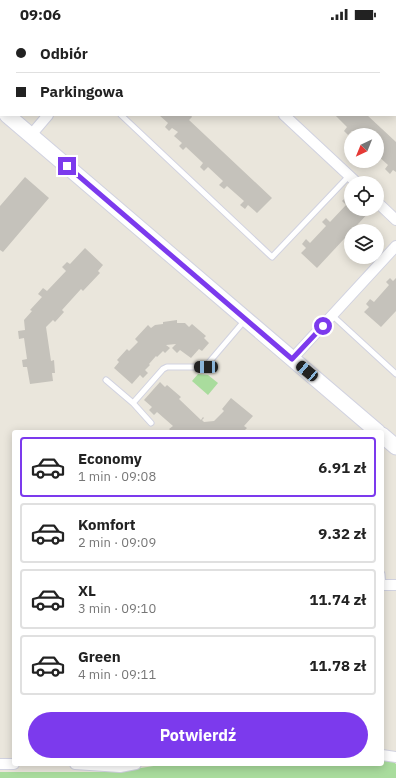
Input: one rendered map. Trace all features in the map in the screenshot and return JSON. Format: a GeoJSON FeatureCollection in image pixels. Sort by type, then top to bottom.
{"type":"FeatureCollection","features":[{"type":"Feature","properties":{"kind":"street"},"geometry":{"type":"LineString","coordinates":[[8,116],[376,430]]}},
{"type":"Feature","properties":{"kind":"street"},"geometry":{"type":"LineString","coordinates":[[31,135],[47,116]]}},
{"type":"Feature","properties":{"kind":"street"},"geometry":{"type":"LineString","coordinates":[[285,116],[350,176]]}},
{"type":"Feature","properties":{"kind":"street"},"geometry":{"type":"LineString","coordinates":[[384,209],[396,220]]}},
{"type":"Feature","properties":{"kind":"street"},"geometry":{"type":"LineString","coordinates":[[292,359],[396,246]]}},
{"type":"Feature","properties":{"kind":"street"},"geometry":{"type":"LineString","coordinates":[[384,437],[396,447]]}},
{"type":"Feature","properties":{"kind":"street"},"geometry":{"type":"LineString","coordinates":[[384,585],[396,585]]}},
{"type":"Feature","properties":{"kind":"street"},"geometry":{"type":"LineString","coordinates":[[384,755],[396,757]]}},
{"type":"Feature","properties":{"kind":"street"},"geometry":{"type":"LineString","coordinates":[[0,764],[12,764]]}},
{"type":"Feature","properties":{"kind":"street"},"geometry":{"type":"LineString","coordinates":[[105,766],[125,766]]}},
{"type":"Feature","properties":{"kind":"lane"},"geometry":{"type":"LineString","coordinates":[[122,116],[272,257],[344,188]]}},
{"type":"Feature","properties":{"kind":"lane"},"geometry":{"type":"LineString","coordinates":[[333,316],[396,374]]}},
{"type":"Feature","properties":{"kind":"lane"},"geometry":{"type":"LineString","coordinates":[[133,403],[163,369],[167,367],[206,367],[246,319]]}},
{"type":"Feature","properties":{"kind":"lane"},"geometry":{"type":"LineString","coordinates":[[106,380],[133,403],[151,423]]}},
{"type":"Feature","properties":{"kind":"green space"},"geometry":{"type":"Polygon","coordinates":[[[198,374],[208,375],[218,383],[208,395],[192,381],[198,374]]]}},
{"type":"Feature","properties":{"kind":"green space"},"geometry":{"type":"Polygon","coordinates":[[[384,761],[392,761],[396,764],[396,778],[0,778],[0,772],[116,772],[154,766],[384,766],[384,761]]]}},
{"type":"Feature","properties":{"kind":"building"},"geometry":{"type":"Polygon","coordinates":[[[160,116],[192,116],[189,120],[272,198],[257,213],[248,205],[245,209],[240,205],[244,201],[227,186],[224,189],[219,185],[223,181],[208,167],[204,171],[200,167],[203,163],[186,147],[183,150],[179,146],[182,143],[174,136],[178,132],[172,128],[169,131],[165,127],[168,123],[160,116]]]}},
{"type":"Feature","properties":{"kind":"building"},"geometry":{"type":"Polygon","coordinates":[[[336,116],[368,116],[381,128],[346,128],[347,127],[336,116]]]}},
{"type":"Feature","properties":{"kind":"building"},"geometry":{"type":"Polygon","coordinates":[[[384,131],[396,142],[396,172],[393,170],[390,174],[385,169],[388,165],[384,161],[384,131]]]}},
{"type":"Feature","properties":{"kind":"building"},"geometry":{"type":"Polygon","coordinates":[[[25,177],[49,198],[3,252],[0,250],[0,206],[25,177]]]}},
{"type":"Feature","properties":{"kind":"building"},"geometry":{"type":"Polygon","coordinates":[[[344,207],[344,216],[365,216],[358,224],[344,224],[344,239],[317,268],[301,253],[306,248],[302,244],[306,239],[310,243],[326,226],[322,222],[326,218],[330,222],[344,207]]]}},
{"type":"Feature","properties":{"kind":"building"},"geometry":{"type":"Polygon","coordinates":[[[85,248],[103,265],[98,271],[100,273],[83,291],[81,289],[62,310],[64,312],[55,322],[53,320],[46,327],[51,361],[54,360],[55,373],[52,373],[53,381],[30,384],[27,367],[23,367],[22,360],[27,359],[24,338],[19,339],[18,331],[25,330],[24,320],[32,311],[30,310],[42,297],[38,294],[43,288],[47,291],[66,271],[62,267],[67,262],[70,264],[85,248]]]}},
{"type":"Feature","properties":{"kind":"building"},"geometry":{"type":"Polygon","coordinates":[[[390,278],[393,281],[396,278],[396,311],[381,327],[364,312],[369,307],[366,304],[370,299],[374,302],[389,285],[386,282],[390,278]]]}},
{"type":"Feature","properties":{"kind":"building"},"geometry":{"type":"Polygon","coordinates":[[[177,320],[177,323],[185,323],[189,327],[192,324],[206,336],[204,338],[209,343],[202,351],[199,349],[191,358],[180,350],[177,353],[172,348],[176,344],[166,345],[170,348],[165,353],[163,351],[157,357],[156,356],[145,370],[148,373],[143,378],[140,375],[132,384],[114,368],[119,362],[117,360],[127,349],[129,351],[138,342],[135,339],[148,325],[151,328],[155,325],[163,324],[163,322],[177,320]]]}},
{"type":"Feature","properties":{"kind":"building"},"geometry":{"type":"Polygon","coordinates":[[[160,382],[165,387],[167,385],[181,397],[179,399],[201,420],[203,417],[204,418],[202,420],[204,422],[214,421],[224,411],[222,409],[231,398],[253,416],[244,426],[247,428],[245,430],[170,430],[169,429],[173,426],[157,412],[154,415],[149,410],[152,407],[144,400],[160,382]]]}},
{"type":"Feature","properties":{"kind":"route"},"geometry":{"type":"LineString","coordinates":[[67,166],[292,359],[323,326]]}}]}
